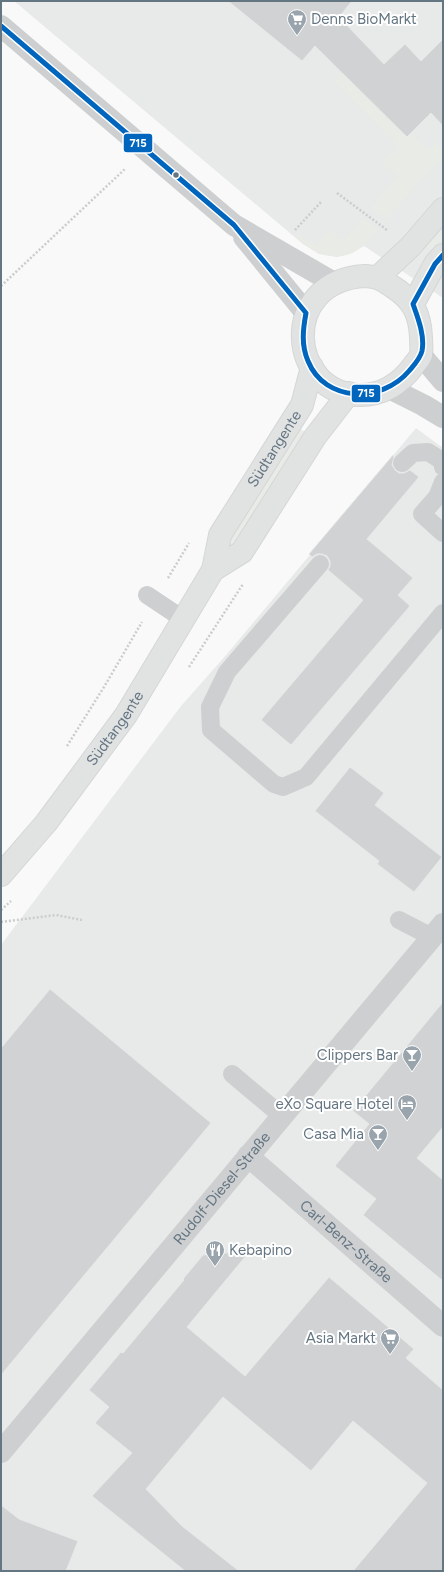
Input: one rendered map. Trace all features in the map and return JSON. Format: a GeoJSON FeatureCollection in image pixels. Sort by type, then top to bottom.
{"type":"FeatureCollection","features":[{"type":"Feature","properties":{"kind":"main road"},"geometry":{"type":"LineString","coordinates":[[378,277],[410,247],[443,209]]}},
{"type":"Feature","properties":{"kind":"main road"},"geometry":{"type":"LineString","coordinates":[[413,304],[435,264],[443,255]]}},
{"type":"Feature","properties":{"kind":"main road"},"geometry":{"type":"LineString","coordinates":[[354,277],[378,277],[405,294],[413,304],[421,328],[421,355],[399,382],[389,388],[370,394],[349,393],[330,386],[320,379],[306,356],[303,343],[303,331],[306,313],[314,298],[334,283],[354,277]]}},
{"type":"Feature","properties":{"kind":"main road","name":"Südtangente"},"geometry":{"type":"LineString","coordinates":[[1,875],[46,823],[126,715],[213,570],[220,535],[302,405],[312,367]]}},
{"type":"Feature","properties":{"kind":"main road","name":"Südtangente"},"geometry":{"type":"LineString","coordinates":[[213,570],[242,552],[315,437],[349,393]]}},
{"type":"Feature","properties":{"kind":"street"},"geometry":{"type":"LineString","coordinates":[[1,26],[234,225],[306,313]]}},
{"type":"Feature","properties":{"kind":"street"},"geometry":{"type":"LineString","coordinates":[[234,225],[334,283]]}},
{"type":"Feature","properties":{"kind":"street"},"geometry":{"type":"LineString","coordinates":[[421,355],[443,381]]}},
{"type":"Feature","properties":{"kind":"street"},"geometry":{"type":"LineString","coordinates":[[389,388],[443,417]]}},
{"type":"Feature","properties":{"kind":"street","name":"Rudolf-Diesel-Straße"},"geometry":{"type":"LineString","coordinates":[[1,1452],[437,930]]}},
{"type":"Feature","properties":{"kind":"street","name":"Carl-Benz-Straße"},"geometry":{"type":"LineString","coordinates":[[248,1156],[443,1326]]}},
{"type":"Feature","properties":{"kind":"lane"},"geometry":{"type":"LineString","coordinates":[[402,463],[413,453],[428,452],[442,461],[443,467]]}},
{"type":"Feature","properties":{"kind":"lane"},"geometry":{"type":"LineString","coordinates":[[443,482],[437,497],[422,514],[443,533]]}},
{"type":"Feature","properties":{"kind":"lane"},"geometry":{"type":"LineString","coordinates":[[320,564],[227,672],[210,706],[211,730],[274,784],[283,787],[306,777],[443,613]]}},
{"type":"Feature","properties":{"kind":"lane"},"geometry":{"type":"LineString","coordinates":[[147,595],[183,619]]}},
{"type":"Feature","properties":{"kind":"lane"},"geometry":{"type":"LineString","coordinates":[[399,920],[437,930]]}},
{"type":"Feature","properties":{"kind":"lane"},"geometry":{"type":"LineString","coordinates":[[232,1074],[282,1116]]}},
{"type":"Feature","properties":{"kind":"path"},"geometry":{"type":"LineString","coordinates":[[1,286],[146,150]]}},
{"type":"Feature","properties":{"kind":"path"},"geometry":{"type":"LineString","coordinates":[[337,193],[391,233]]}},
{"type":"Feature","properties":{"kind":"path"},"geometry":{"type":"LineString","coordinates":[[292,233],[322,201]]}},
{"type":"Feature","properties":{"kind":"path"},"geometry":{"type":"LineString","coordinates":[[1,922],[56,915],[82,920]]}},
{"type":"Feature","properties":{"kind":"shaded area"},"geometry":{"type":"Polygon","coordinates":[[[14,1],[443,1],[443,298],[364,246],[353,252],[337,257],[319,254],[303,244],[14,1]]]}},
{"type":"Feature","properties":{"kind":"shaded area"},"geometry":{"type":"Polygon","coordinates":[[[342,73],[407,137],[410,134],[429,150],[436,143],[443,149],[443,156],[386,220],[371,208],[398,176],[381,164],[399,147],[334,81],[342,73]]]}},
{"type":"Feature","properties":{"kind":"shaded area"},"geometry":{"type":"Polygon","coordinates":[[[363,218],[376,228],[377,231],[364,245],[346,255],[328,256],[311,249],[295,237],[299,233],[315,245],[329,229],[343,241],[363,218]]]}},
{"type":"Feature","properties":{"kind":"shaded area"},"geometry":{"type":"Polygon","coordinates":[[[443,219],[443,236],[431,250],[423,244],[443,219]]]}},
{"type":"Feature","properties":{"kind":"shaded area"},"geometry":{"type":"Polygon","coordinates":[[[299,428],[305,432],[230,550],[224,548],[299,428]]]}},
{"type":"Feature","properties":{"kind":"shaded area"},"geometry":{"type":"Polygon","coordinates":[[[416,428],[443,448],[443,1571],[1,1571],[1,945],[181,706],[227,654],[416,428]]]}},
{"type":"Feature","properties":{"kind":"building"},"geometry":{"type":"Polygon","coordinates":[[[228,1],[352,1],[339,17],[384,64],[405,44],[421,61],[443,39],[443,126],[431,113],[407,137],[315,46],[302,61],[228,1]]]}},
{"type":"Feature","properties":{"kind":"building"},"geometry":{"type":"Polygon","coordinates":[[[393,455],[392,465],[395,470],[399,473],[404,473],[410,470],[419,477],[367,539],[413,578],[398,595],[410,606],[291,745],[261,720],[363,600],[328,570],[330,561],[327,556],[317,554],[312,557],[309,554],[393,455]]]}},
{"type":"Feature","properties":{"kind":"building"},"geometry":{"type":"Polygon","coordinates":[[[350,767],[384,793],[375,805],[442,857],[414,892],[377,864],[379,861],[315,811],[350,767]]]}},
{"type":"Feature","properties":{"kind":"building"},"geometry":{"type":"Polygon","coordinates":[[[50,989],[211,1123],[1,1375],[1,1048],[50,989]]]}},
{"type":"Feature","properties":{"kind":"building"},"geometry":{"type":"Polygon","coordinates":[[[443,1002],[443,1127],[417,1158],[443,1180],[443,1281],[363,1215],[376,1199],[335,1166],[369,1124],[353,1111],[443,1002]]]}},
{"type":"Feature","properties":{"kind":"building"},"geometry":{"type":"Polygon","coordinates":[[[250,1251],[187,1327],[245,1376],[329,1277],[414,1349],[406,1358],[443,1390],[443,1571],[353,1571],[427,1483],[353,1421],[311,1471],[223,1397],[146,1489],[182,1526],[239,1571],[185,1571],[92,1496],[132,1453],[95,1423],[109,1407],[89,1390],[121,1352],[123,1353],[203,1255],[250,1251]]]}},
{"type":"Feature","properties":{"kind":"building"},"geometry":{"type":"Polygon","coordinates":[[[1,1505],[19,1519],[78,1541],[66,1571],[1,1571],[1,1505]]]}},
{"type":"Feature","properties":{"kind":"transit line","name":"715"},"geometry":{"type":"LineString","coordinates":[[1,26],[234,225],[306,313],[303,337],[304,349],[308,361],[316,375],[327,385],[340,391],[355,394],[370,393],[384,389],[398,381],[409,371],[420,357],[423,345],[423,339],[413,304],[435,264],[443,255]]}},
{"type":"Feature","properties":{"kind":"place","name":"Denns BioMarkt"},"geometry":{"type":"Point","coordinates":[297,36]}},
{"type":"Feature","properties":{"kind":"place","name":"Clippers Bar"},"geometry":{"type":"Point","coordinates":[412,1072]}},
{"type":"Feature","properties":{"kind":"place","name":"eXo Square Hotel"},"geometry":{"type":"Point","coordinates":[407,1121]}},
{"type":"Feature","properties":{"kind":"place","name":"Casa Mia"},"geometry":{"type":"Point","coordinates":[378,1151]}},
{"type":"Feature","properties":{"kind":"place","name":"Kebapino"},"geometry":{"type":"Point","coordinates":[215,1267]}},
{"type":"Feature","properties":{"kind":"place","name":"Asia Markt"},"geometry":{"type":"Point","coordinates":[390,1355]}}]}
